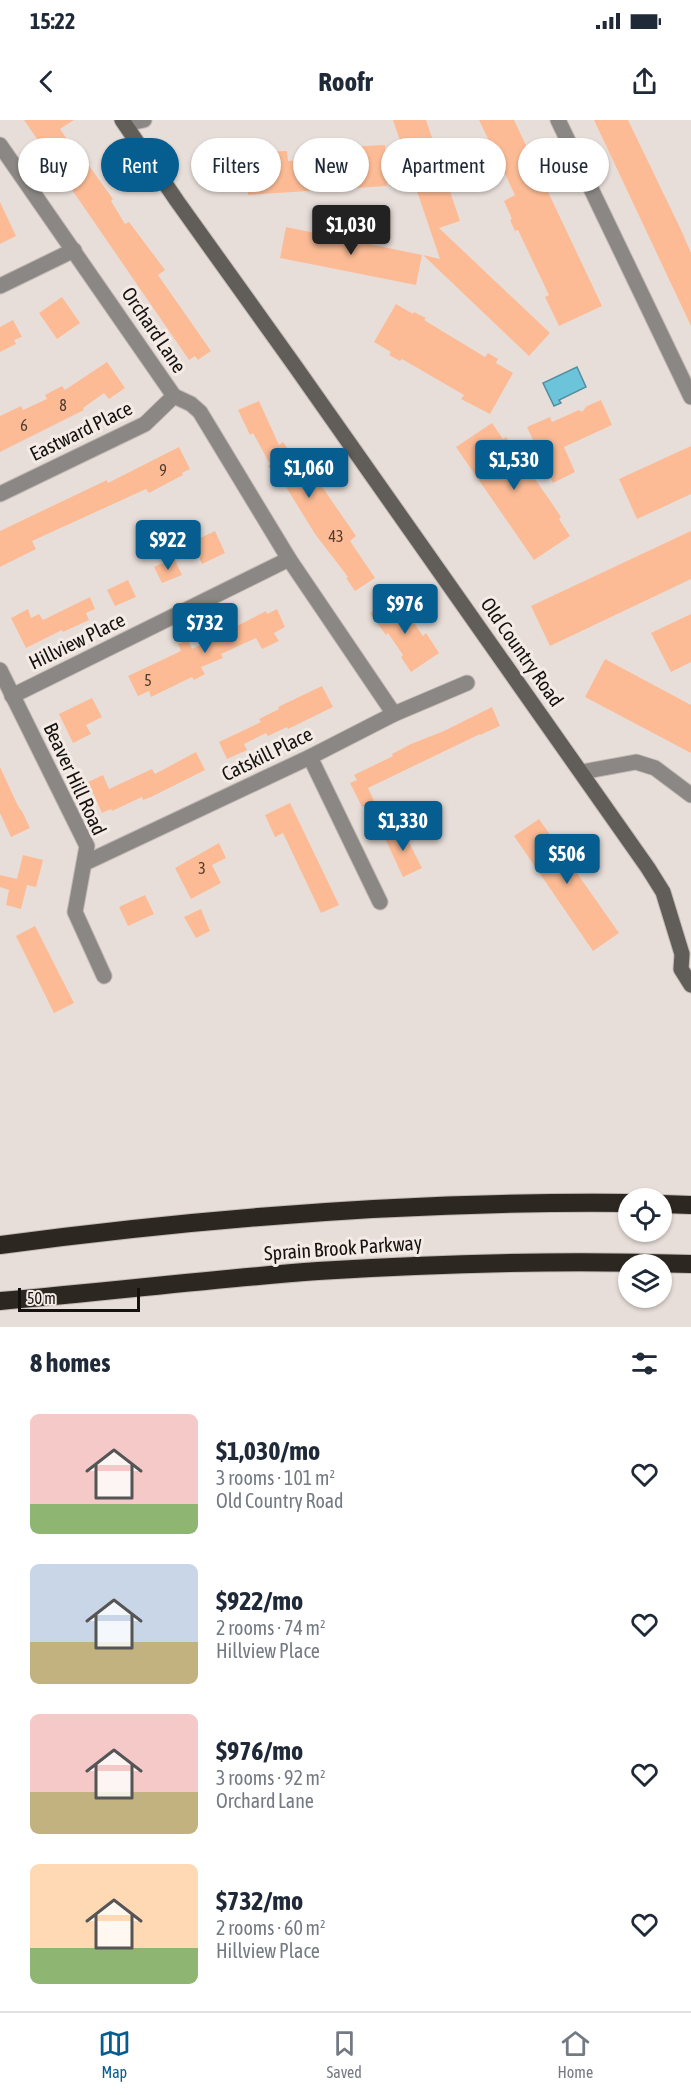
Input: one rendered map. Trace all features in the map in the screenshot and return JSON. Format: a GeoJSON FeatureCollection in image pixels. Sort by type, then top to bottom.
{"type":"FeatureCollection","features":[{"type":"Feature","properties":{"kind":"highway","name":"Sprain Brook Parkway"},"geometry":{"type":"LineString","coordinates":[[0,1245],[165,1224],[328,1211],[466,1204],[618,1203]]}},
{"type":"Feature","properties":{"kind":"highway"},"geometry":{"type":"LineString","coordinates":[[672,1204],[691,1204]]}},
{"type":"Feature","properties":{"kind":"highway","name":"Sprain Brook Parkway"},"geometry":{"type":"LineString","coordinates":[[0,1301],[256,1276],[375,1268],[547,1262],[691,1264]]}},
{"type":"Feature","properties":{"kind":"street"},"geometry":{"type":"LineString","coordinates":[[123,122],[144,120]]}},
{"type":"Feature","properties":{"kind":"street"},"geometry":{"type":"LineString","coordinates":[[558,120],[691,397]]}},
{"type":"Feature","properties":{"kind":"street","name":"Old Country Road"},"geometry":{"type":"LineString","coordinates":[[123,122],[582,772],[663,892],[682,954],[681,969],[691,985]]}},
{"type":"Feature","properties":{"kind":"street","name":"Orchard Lane"},"geometry":{"type":"LineString","coordinates":[[0,145],[174,396],[191,404],[200,412],[289,559],[394,714]]}},
{"type":"Feature","properties":{"kind":"street"},"geometry":{"type":"LineString","coordinates":[[0,286],[74,250]]}},
{"type":"Feature","properties":{"kind":"street","name":"Eastward Place"},"geometry":{"type":"LineString","coordinates":[[0,494],[145,424],[174,396]]}},
{"type":"Feature","properties":{"kind":"street","name":"Hillview Place"},"geometry":{"type":"LineString","coordinates":[[12,696],[289,559]]}},
{"type":"Feature","properties":{"kind":"street","name":"Beaver Hill Road"},"geometry":{"type":"LineString","coordinates":[[0,670],[87,846],[75,912],[104,976]]}},
{"type":"Feature","properties":{"kind":"street","name":"Catskill Place"},"geometry":{"type":"LineString","coordinates":[[85,863],[310,757],[394,714],[466,683]]}},
{"type":"Feature","properties":{"kind":"street"},"geometry":{"type":"LineString","coordinates":[[310,757],[380,902]]}},
{"type":"Feature","properties":{"kind":"street"},"geometry":{"type":"LineString","coordinates":[[582,772],[636,762],[655,768],[691,795]]}},
{"type":"Feature","properties":{"kind":"water"},"geometry":{"type":"Polygon","coordinates":[[[577,367],[586,387],[559,400],[561,403],[554,406],[543,383],[577,367]]]}},
{"type":"Feature","properties":{"kind":"building"},"geometry":{"type":"Polygon","coordinates":[[[24,120],[74,120],[60,129],[66,138],[36,138],[24,120]]]}},
{"type":"Feature","properties":{"kind":"building"},"geometry":{"type":"Polygon","coordinates":[[[393,120],[426,120],[432,138],[399,138],[393,120]]]}},
{"type":"Feature","properties":{"kind":"building"},"geometry":{"type":"Polygon","coordinates":[[[479,120],[514,120],[523,138],[518,138],[518,192],[548,192],[602,306],[559,326],[545,297],[549,295],[518,230],[515,231],[504,201],[515,195],[506,176],[506,138],[488,138],[479,120]]]}},
{"type":"Feature","properties":{"kind":"building"},"geometry":{"type":"Polygon","coordinates":[[[594,120],[628,120],[682,232],[691,253],[691,326],[609,152],[609,138],[602,138],[594,120]]]}},
{"type":"Feature","properties":{"kind":"building"},"geometry":{"type":"Polygon","coordinates":[[[381,145],[381,186],[369,187],[369,146],[381,145]]]}},
{"type":"Feature","properties":{"kind":"building"},"geometry":{"type":"Polygon","coordinates":[[[281,151],[287,151],[288,161],[293,161],[294,192],[248,195],[248,192],[281,192],[281,151]]]}},
{"type":"Feature","properties":{"kind":"building"},"geometry":{"type":"Polygon","coordinates":[[[89,166],[101,182],[101,192],[108,192],[125,224],[129,222],[165,270],[158,275],[211,351],[198,360],[195,356],[189,360],[74,192],[89,192],[89,166]]]}},
{"type":"Feature","properties":{"kind":"building"},"geometry":{"type":"Polygon","coordinates":[[[417,192],[450,192],[460,221],[439,228],[550,333],[529,356],[423,255],[440,259],[417,192]]]}},
{"type":"Feature","properties":{"kind":"building"},"geometry":{"type":"Polygon","coordinates":[[[0,202],[16,236],[0,244],[0,202]]]}},
{"type":"Feature","properties":{"kind":"building"},"geometry":{"type":"Polygon","coordinates":[[[286,227],[422,255],[416,285],[280,258],[286,227]]]}},
{"type":"Feature","properties":{"kind":"building"},"geometry":{"type":"Polygon","coordinates":[[[62,297],[80,323],[57,339],[39,313],[62,297]]]}},
{"type":"Feature","properties":{"kind":"building"},"geometry":{"type":"Polygon","coordinates":[[[396,304],[413,314],[414,312],[426,318],[424,320],[485,357],[488,353],[498,359],[496,363],[513,373],[490,414],[461,399],[464,395],[402,359],[400,361],[389,355],[391,352],[374,342],[396,304]]]}},
{"type":"Feature","properties":{"kind":"building"},"geometry":{"type":"Polygon","coordinates":[[[13,320],[22,337],[14,340],[16,344],[0,352],[0,327],[13,320]]]}},
{"type":"Feature","properties":{"kind":"building"},"geometry":{"type":"Polygon","coordinates":[[[107,362],[125,388],[109,399],[104,393],[83,408],[84,410],[0,452],[0,416],[21,406],[23,410],[47,399],[45,395],[62,386],[65,390],[107,362]]]}},
{"type":"Feature","properties":{"kind":"building"},"geometry":{"type":"Polygon","coordinates":[[[601,400],[612,425],[564,447],[575,472],[553,483],[527,427],[550,417],[552,422],[579,410],[582,412],[587,406],[601,400]]]}},
{"type":"Feature","properties":{"kind":"building"},"geometry":{"type":"Polygon","coordinates":[[[259,401],[279,445],[283,442],[311,482],[316,478],[356,536],[350,541],[375,578],[355,591],[346,578],[348,577],[315,534],[280,477],[277,478],[268,466],[270,464],[253,433],[250,435],[238,410],[259,401]]]}},
{"type":"Feature","properties":{"kind":"building"},"geometry":{"type":"Polygon","coordinates":[[[492,423],[503,439],[506,437],[553,505],[570,536],[534,560],[456,447],[492,423]]]}},
{"type":"Feature","properties":{"kind":"building"},"geometry":{"type":"Polygon","coordinates":[[[691,446],[691,494],[637,519],[619,479],[691,446]]]}},
{"type":"Feature","properties":{"kind":"building"},"geometry":{"type":"Polygon","coordinates":[[[179,447],[190,469],[182,473],[183,475],[149,493],[146,489],[32,541],[36,549],[0,567],[0,531],[107,480],[108,483],[179,447]]]}},
{"type":"Feature","properties":{"kind":"building"},"geometry":{"type":"Polygon","coordinates":[[[215,531],[225,553],[202,564],[192,542],[215,531]]]}},
{"type":"Feature","properties":{"kind":"building"},"geometry":{"type":"Polygon","coordinates":[[[691,531],[691,579],[550,646],[531,606],[691,531]]]}},
{"type":"Feature","properties":{"kind":"building"},"geometry":{"type":"Polygon","coordinates":[[[174,558],[182,575],[162,583],[154,567],[174,558]]]}},
{"type":"Feature","properties":{"kind":"building"},"geometry":{"type":"Polygon","coordinates":[[[128,580],[136,597],[115,606],[107,590],[128,580]]]}},
{"type":"Feature","properties":{"kind":"building"},"geometry":{"type":"Polygon","coordinates":[[[90,597],[95,609],[86,613],[89,620],[63,632],[62,630],[26,648],[11,618],[28,609],[31,618],[39,614],[43,620],[90,597]]]}},
{"type":"Feature","properties":{"kind":"building"},"geometry":{"type":"Polygon","coordinates":[[[390,600],[397,611],[403,607],[423,636],[426,633],[439,653],[411,672],[388,633],[386,635],[370,613],[390,600]]]}},
{"type":"Feature","properties":{"kind":"building"},"geometry":{"type":"Polygon","coordinates":[[[277,609],[285,627],[274,633],[279,641],[262,649],[256,638],[221,654],[223,658],[201,667],[205,674],[194,680],[192,677],[151,697],[149,691],[138,696],[128,676],[181,651],[178,644],[188,640],[192,649],[266,611],[267,614],[277,609]]]}},
{"type":"Feature","properties":{"kind":"building"},"geometry":{"type":"Polygon","coordinates":[[[691,614],[691,662],[671,672],[651,633],[691,614]]]}},
{"type":"Feature","properties":{"kind":"building"},"geometry":{"type":"Polygon","coordinates":[[[605,659],[691,705],[691,753],[585,697],[605,659]]]}},
{"type":"Feature","properties":{"kind":"building"},"geometry":{"type":"Polygon","coordinates":[[[322,686],[333,707],[288,729],[287,727],[268,736],[266,733],[244,744],[247,750],[227,759],[219,742],[261,722],[259,719],[279,709],[278,707],[322,686]]]}},
{"type":"Feature","properties":{"kind":"building"},"geometry":{"type":"Polygon","coordinates":[[[92,698],[102,717],[86,725],[91,734],[73,743],[59,714],[92,698]]]}},
{"type":"Feature","properties":{"kind":"building"},"geometry":{"type":"Polygon","coordinates":[[[492,707],[500,726],[368,788],[374,801],[362,807],[350,783],[357,780],[354,775],[393,756],[392,754],[411,744],[444,731],[492,707]]]}},
{"type":"Feature","properties":{"kind":"building"},"geometry":{"type":"Polygon","coordinates":[[[196,752],[205,770],[151,797],[143,800],[142,797],[112,811],[111,809],[102,813],[88,782],[103,775],[109,789],[152,769],[155,774],[196,752]]]}},
{"type":"Feature","properties":{"kind":"building"},"geometry":{"type":"Polygon","coordinates":[[[0,767],[30,828],[11,837],[0,813],[0,767]]]}},
{"type":"Feature","properties":{"kind":"building"},"geometry":{"type":"Polygon","coordinates":[[[290,803],[339,905],[321,913],[283,833],[275,837],[265,815],[290,803]]]}},
{"type":"Feature","properties":{"kind":"building"},"geometry":{"type":"Polygon","coordinates":[[[539,819],[619,933],[593,951],[514,836],[539,819]]]}},
{"type":"Feature","properties":{"kind":"building"},"geometry":{"type":"Polygon","coordinates":[[[401,827],[422,868],[403,877],[384,836],[401,827]]]}},
{"type":"Feature","properties":{"kind":"building"},"geometry":{"type":"Polygon","coordinates":[[[219,843],[226,858],[212,865],[221,883],[191,899],[175,868],[219,843]]]}},
{"type":"Feature","properties":{"kind":"building"},"geometry":{"type":"Polygon","coordinates":[[[23,855],[43,860],[36,887],[27,885],[21,909],[6,905],[9,890],[0,887],[0,875],[17,879],[23,855]]]}},
{"type":"Feature","properties":{"kind":"building"},"geometry":{"type":"Polygon","coordinates":[[[145,895],[154,914],[128,926],[119,907],[145,895]]]}},
{"type":"Feature","properties":{"kind":"building"},"geometry":{"type":"Polygon","coordinates":[[[201,909],[210,931],[196,938],[184,917],[201,909]]]}},
{"type":"Feature","properties":{"kind":"building"},"geometry":{"type":"Polygon","coordinates":[[[35,926],[74,1003],[54,1013],[16,936],[35,926]]]}}]}
